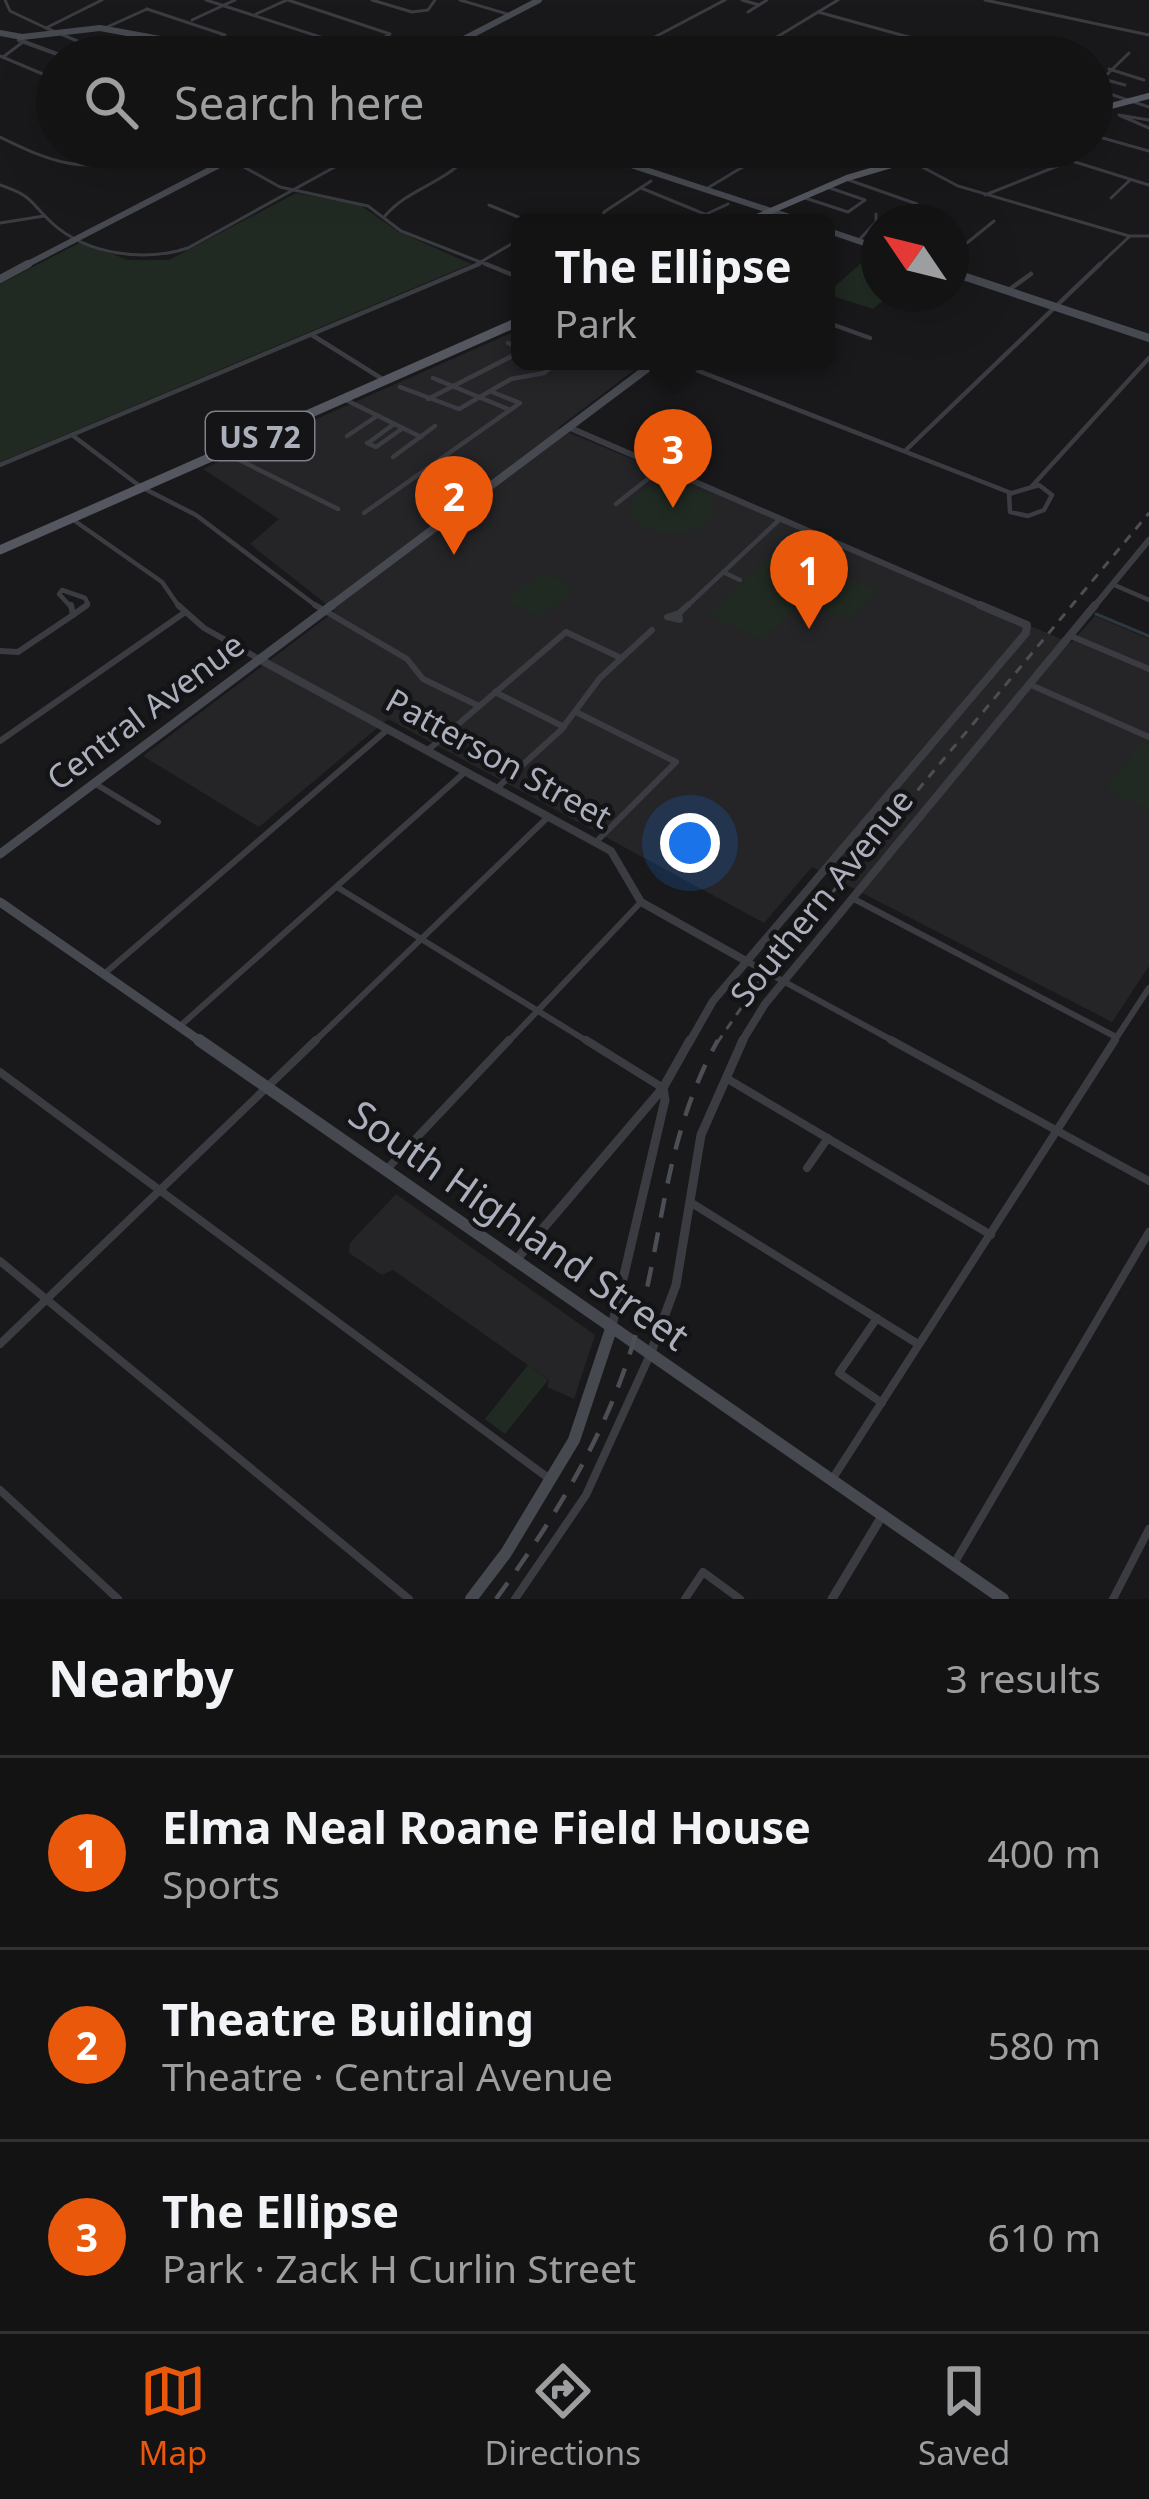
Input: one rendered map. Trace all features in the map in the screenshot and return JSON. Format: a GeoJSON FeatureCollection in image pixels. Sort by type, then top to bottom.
{"type":"FeatureCollection","features":[{"type":"Feature","properties":{"kind":"main road"},"geometry":{"type":"LineString","coordinates":[[470,36],[539,0]]}},
{"type":"Feature","properties":{"kind":"main road"},"geometry":{"type":"LineString","coordinates":[[0,33],[21,41],[45,31],[105,28],[136,36]]}},
{"type":"Feature","properties":{"kind":"main road"},"geometry":{"type":"LineString","coordinates":[[1113,105],[1149,96]]}},
{"type":"Feature","properties":{"kind":"main road"},"geometry":{"type":"LineString","coordinates":[[0,279],[214,168]]}},
{"type":"Feature","properties":{"kind":"main road"},"geometry":{"type":"LineString","coordinates":[[639,168],[775,214]]}},
{"type":"Feature","properties":{"kind":"main road"},"geometry":{"type":"LineString","coordinates":[[764,214],[878,168]]}},
{"type":"Feature","properties":{"kind":"main road"},"geometry":{"type":"LineString","coordinates":[[789,202],[789,214]]}},
{"type":"Feature","properties":{"kind":"main road"},"geometry":{"type":"LineString","coordinates":[[835,234],[861,242]]}},
{"type":"Feature","properties":{"kind":"main road"},"geometry":{"type":"LineString","coordinates":[[969,280],[1149,338]]}},
{"type":"Feature","properties":{"kind":"main road","name":"US 72"},"geometry":{"type":"LineString","coordinates":[[0,550],[511,325]]}},
{"type":"Feature","properties":{"kind":"main road","name":"Central Avenue"},"geometry":{"type":"LineString","coordinates":[[0,854],[645,370]]}},
{"type":"Feature","properties":{"kind":"main road","name":"South Highland Street"},"geometry":{"type":"LineString","coordinates":[[0,902],[1003,1599]]}},
{"type":"Feature","properties":{"kind":"main road"},"geometry":{"type":"LineString","coordinates":[[471,1599],[574,1441],[611,1329]]}},
{"type":"Feature","properties":{"kind":"street"},"geometry":{"type":"LineString","coordinates":[[5,0],[10,10],[59,36]]}},
{"type":"Feature","properties":{"kind":"street"},"geometry":{"type":"LineString","coordinates":[[45,31],[101,0]]}},
{"type":"Feature","properties":{"kind":"street"},"geometry":{"type":"LineString","coordinates":[[206,0],[317,36]]}},
{"type":"Feature","properties":{"kind":"street"},"geometry":{"type":"LineString","coordinates":[[189,21],[235,0]]}},
{"type":"Feature","properties":{"kind":"street"},"geometry":{"type":"LineString","coordinates":[[253,15],[287,0],[390,34],[387,36]]}},
{"type":"Feature","properties":{"kind":"street"},"geometry":{"type":"LineString","coordinates":[[372,0],[425,15],[424,10],[435,0]]}},
{"type":"Feature","properties":{"kind":"street"},"geometry":{"type":"LineString","coordinates":[[460,0],[511,15]]}},
{"type":"Feature","properties":{"kind":"street"},"geometry":{"type":"LineString","coordinates":[[657,36],[725,0]]}},
{"type":"Feature","properties":{"kind":"street"},"geometry":{"type":"LineString","coordinates":[[742,0],[759,5]]}},
{"type":"Feature","properties":{"kind":"street"},"geometry":{"type":"LineString","coordinates":[[748,12],[767,0]]}},
{"type":"Feature","properties":{"kind":"street"},"geometry":{"type":"LineString","coordinates":[[778,36],[838,0]]}},
{"type":"Feature","properties":{"kind":"street"},"geometry":{"type":"LineString","coordinates":[[985,0],[1149,35]]}},
{"type":"Feature","properties":{"kind":"street"},"geometry":{"type":"LineString","coordinates":[[105,28],[147,8],[224,36]]}},
{"type":"Feature","properties":{"kind":"street"},"geometry":{"type":"LineString","coordinates":[[818,12],[905,36]]}},
{"type":"Feature","properties":{"kind":"street"},"geometry":{"type":"LineString","coordinates":[[36,46],[21,41],[1,57],[36,72]]}},
{"type":"Feature","properties":{"kind":"street"},"geometry":{"type":"LineString","coordinates":[[1113,66],[1129,53]]}},
{"type":"Feature","properties":{"kind":"street"},"geometry":{"type":"LineString","coordinates":[[1113,70],[1144,80]]}},
{"type":"Feature","properties":{"kind":"street"},"geometry":{"type":"LineString","coordinates":[[1113,82],[1125,85]]}},
{"type":"Feature","properties":{"kind":"street"},"geometry":{"type":"LineString","coordinates":[[1113,94],[1149,107]]}},
{"type":"Feature","properties":{"kind":"street"},"geometry":{"type":"LineString","coordinates":[[1113,111],[1149,124]]}},
{"type":"Feature","properties":{"kind":"street"},"geometry":{"type":"LineString","coordinates":[[0,137],[36,151]]}},
{"type":"Feature","properties":{"kind":"street"},"geometry":{"type":"LineString","coordinates":[[1113,142],[1149,152]]}},
{"type":"Feature","properties":{"kind":"street"},"geometry":{"type":"LineString","coordinates":[[246,168],[291,190],[368,206],[394,203],[455,168]]}},
{"type":"Feature","properties":{"kind":"street"},"geometry":{"type":"LineString","coordinates":[[2,187],[36,201],[45,216],[80,237],[138,258],[175,254],[332,168]]}},
{"type":"Feature","properties":{"kind":"street"},"geometry":{"type":"LineString","coordinates":[[704,190],[738,168]]}},
{"type":"Feature","properties":{"kind":"street"},"geometry":{"type":"LineString","coordinates":[[921,168],[985,194],[1130,236],[1149,236]]}},
{"type":"Feature","properties":{"kind":"street"},"geometry":{"type":"LineString","coordinates":[[985,194],[1052,168]]}},
{"type":"Feature","properties":{"kind":"street"},"geometry":{"type":"LineString","coordinates":[[1088,168],[1149,185]]}},
{"type":"Feature","properties":{"kind":"street"},"geometry":{"type":"LineString","coordinates":[[846,179],[917,204]]}},
{"type":"Feature","properties":{"kind":"street"},"geometry":{"type":"LineString","coordinates":[[1111,198],[1130,180]]}},
{"type":"Feature","properties":{"kind":"street"},"geometry":{"type":"LineString","coordinates":[[604,214],[651,181]]}},
{"type":"Feature","properties":{"kind":"street"},"geometry":{"type":"LineString","coordinates":[[802,197],[848,212],[865,200],[826,187]]}},
{"type":"Feature","properties":{"kind":"street"},"geometry":{"type":"LineString","coordinates":[[641,188],[705,214]]}},
{"type":"Feature","properties":{"kind":"street"},"geometry":{"type":"LineString","coordinates":[[385,216],[394,203]]}},
{"type":"Feature","properties":{"kind":"street"},"geometry":{"type":"LineString","coordinates":[[709,214],[728,204]]}},
{"type":"Feature","properties":{"kind":"street"},"geometry":{"type":"LineString","coordinates":[[489,205],[511,214]]}},
{"type":"Feature","properties":{"kind":"street"},"geometry":{"type":"LineString","coordinates":[[368,206],[400,231],[511,275]]}},
{"type":"Feature","properties":{"kind":"street"},"geometry":{"type":"LineString","coordinates":[[0,223],[45,216]]}},
{"type":"Feature","properties":{"kind":"street"},"geometry":{"type":"LineString","coordinates":[[969,241],[994,221]]}},
{"type":"Feature","properties":{"kind":"street"},"geometry":{"type":"LineString","coordinates":[[906,450],[1130,236]]}},
{"type":"Feature","properties":{"kind":"street"},"geometry":{"type":"LineString","coordinates":[[858,241],[861,238]]}},
{"type":"Feature","properties":{"kind":"street"},"geometry":{"type":"LineString","coordinates":[[0,465],[480,264],[511,245]]}},
{"type":"Feature","properties":{"kind":"street"},"geometry":{"type":"LineString","coordinates":[[1007,291],[1030,274]]}},
{"type":"Feature","properties":{"kind":"street"},"geometry":{"type":"LineString","coordinates":[[835,325],[870,338]]}},
{"type":"Feature","properties":{"kind":"street"},"geometry":{"type":"LineString","coordinates":[[312,335],[384,380]]}},
{"type":"Feature","properties":{"kind":"street"},"geometry":{"type":"LineString","coordinates":[[485,355],[500,361]]}},
{"type":"Feature","properties":{"kind":"street"},"geometry":{"type":"LineString","coordinates":[[428,399],[511,355]]}},
{"type":"Feature","properties":{"kind":"street"},"geometry":{"type":"LineString","coordinates":[[697,370],[1011,493],[1034,485],[1149,358]]}},
{"type":"Feature","properties":{"kind":"street"},"geometry":{"type":"LineString","coordinates":[[458,366],[474,373]]}},
{"type":"Feature","properties":{"kind":"street"},"geometry":{"type":"LineString","coordinates":[[400,387],[459,410],[511,379],[549,370]]}},
{"type":"Feature","properties":{"kind":"street"},"geometry":{"type":"LineString","coordinates":[[433,378],[510,410]]}},
{"type":"Feature","properties":{"kind":"street"},"geometry":{"type":"LineString","coordinates":[[364,513],[520,403],[492,392]]}},
{"type":"Feature","properties":{"kind":"street"},"geometry":{"type":"LineString","coordinates":[[344,399],[421,436]]}},
{"type":"Feature","properties":{"kind":"street"},"geometry":{"type":"LineString","coordinates":[[347,436],[377,416]]}},
{"type":"Feature","properties":{"kind":"street"},"geometry":{"type":"LineString","coordinates":[[394,424],[366,446],[376,447],[403,428]]}},
{"type":"Feature","properties":{"kind":"street"},"geometry":{"type":"LineString","coordinates":[[393,457],[435,427]]}},
{"type":"Feature","properties":{"kind":"street"},"geometry":{"type":"LineString","coordinates":[[514,1263],[663,1088],[705,1014],[746,961],[1026,633],[1028,625],[568,427]]}},
{"type":"Feature","properties":{"kind":"street"},"geometry":{"type":"LineString","coordinates":[[72,435],[140,487],[196,515],[323,611],[407,659],[423,679],[479,706]]}},
{"type":"Feature","properties":{"kind":"street"},"geometry":{"type":"LineString","coordinates":[[224,452],[338,509]]}},
{"type":"Feature","properties":{"kind":"street"},"geometry":{"type":"LineString","coordinates":[[616,504],[663,467]]}},
{"type":"Feature","properties":{"kind":"street"},"geometry":{"type":"LineString","coordinates":[[1011,493],[1010,512],[1037,514],[1052,495],[1034,485]]}},
{"type":"Feature","properties":{"kind":"street"},"geometry":{"type":"LineString","coordinates":[[679,613],[783,517]]}},
{"type":"Feature","properties":{"kind":"street","name":"Patterson Street"},"geometry":{"type":"LineString","coordinates":[[72,518],[163,582],[184,613],[596,842],[619,860],[641,902],[1149,1181]]}},
{"type":"Feature","properties":{"kind":"street","name":"Southern Avenue"},"geometry":{"type":"LineString","coordinates":[[515,1599],[586,1495],[665,1322],[700,1140],[723,1077],[750,1028],[1149,539]]}},
{"type":"Feature","properties":{"kind":"street"},"geometry":{"type":"LineString","coordinates":[[723,572],[740,580]]}},
{"type":"Feature","properties":{"kind":"street"},"geometry":{"type":"LineString","coordinates":[[1112,584],[1149,600]]}},
{"type":"Feature","properties":{"kind":"street"},"geometry":{"type":"LineString","coordinates":[[0,651],[18,652],[73,615],[88,601],[65,589],[59,595],[71,603],[73,615]]}},
{"type":"Feature","properties":{"kind":"street"},"geometry":{"type":"LineString","coordinates":[[0,742],[184,613]]}},
{"type":"Feature","properties":{"kind":"street"},"geometry":{"type":"LineString","coordinates":[[496,789],[564,727],[594,685],[652,630]]}},
{"type":"Feature","properties":{"kind":"street"},"geometry":{"type":"LineString","coordinates":[[427,751],[566,632],[621,658]]}},
{"type":"Feature","properties":{"kind":"street"},"geometry":{"type":"LineString","coordinates":[[1071,636],[1149,669]]}},
{"type":"Feature","properties":{"kind":"street"},"geometry":{"type":"LineString","coordinates":[[1031,685],[1149,737]]}},
{"type":"Feature","properties":{"kind":"street"},"geometry":{"type":"LineString","coordinates":[[496,692],[564,727]]}},
{"type":"Feature","properties":{"kind":"street"},"geometry":{"type":"LineString","coordinates":[[576,712],[676,762],[596,842]]}},
{"type":"Feature","properties":{"kind":"street"},"geometry":{"type":"LineString","coordinates":[[104,974],[388,728]]}},
{"type":"Feature","properties":{"kind":"street"},"geometry":{"type":"LineString","coordinates":[[179,1028],[465,772]]}},
{"type":"Feature","properties":{"kind":"street"},"geometry":{"type":"LineString","coordinates":[[94,783],[158,822]]}},
{"type":"Feature","properties":{"kind":"street"},"geometry":{"type":"LineString","coordinates":[[0,1344],[548,818]]}},
{"type":"Feature","properties":{"kind":"street"},"geometry":{"type":"LineString","coordinates":[[337,887],[663,1088],[665,1100],[611,1329]]}},
{"type":"Feature","properties":{"kind":"street"},"geometry":{"type":"LineString","coordinates":[[854,899],[1117,1037]]}},
{"type":"Feature","properties":{"kind":"street"},"geometry":{"type":"LineString","coordinates":[[386,1171],[641,902]]}},
{"type":"Feature","properties":{"kind":"street"},"geometry":{"type":"LineString","coordinates":[[831,1481],[1149,988]]}},
{"type":"Feature","properties":{"kind":"street"},"geometry":{"type":"LineString","coordinates":[[0,1072],[551,1480]]}},
{"type":"Feature","properties":{"kind":"street"},"geometry":{"type":"LineString","coordinates":[[723,1077],[991,1235]]}},
{"type":"Feature","properties":{"kind":"street"},"geometry":{"type":"LineString","coordinates":[[807,1168],[828,1138]]}},
{"type":"Feature","properties":{"kind":"street"},"geometry":{"type":"LineString","coordinates":[[687,1200],[919,1345]]}},
{"type":"Feature","properties":{"kind":"street"},"geometry":{"type":"LineString","coordinates":[[953,1564],[1149,1232]]}},
{"type":"Feature","properties":{"kind":"street"},"geometry":{"type":"LineString","coordinates":[[0,1261],[409,1599]]}},
{"type":"Feature","properties":{"kind":"street"},"geometry":{"type":"LineString","coordinates":[[877,1318],[838,1373],[882,1403]]}},
{"type":"Feature","properties":{"kind":"street"},"geometry":{"type":"LineString","coordinates":[[0,1490],[118,1599]]}},
{"type":"Feature","properties":{"kind":"street"},"geometry":{"type":"LineString","coordinates":[[832,1599],[882,1516]]}},
{"type":"Feature","properties":{"kind":"street"},"geometry":{"type":"LineString","coordinates":[[1113,1599],[1149,1528]]}},
{"type":"Feature","properties":{"kind":"street"},"geometry":{"type":"LineString","coordinates":[[686,1599],[703,1572],[740,1599]]}},
{"type":"Feature","properties":{"kind":"shaded area"},"geometry":{"type":"Polygon","coordinates":[[[296,193],[360,205],[399,232],[471,264],[0,462],[0,284],[83,241],[127,260],[169,260],[296,193]]]}},
{"type":"Feature","properties":{"kind":"shaded area"},"geometry":{"type":"Polygon","coordinates":[[[861,263],[861,305],[835,297],[835,286],[861,263]]]}},
{"type":"Feature","properties":{"kind":"shaded area"},"geometry":{"type":"Polygon","coordinates":[[[511,333],[511,370],[634,370],[558,428],[1071,643],[1095,616],[1149,639],[1149,966],[1112,1022],[812,867],[764,923],[388,719],[259,827],[143,756],[335,611],[250,544],[279,519],[203,469],[511,333]]]}},
{"type":"Feature","properties":{"kind":"shaded area"},"geometry":{"type":"Polygon","coordinates":[[[673,481],[710,494],[711,519],[701,527],[671,534],[640,525],[630,513],[634,499],[651,486],[673,481]]]}},
{"type":"Feature","properties":{"kind":"shaded area"},"geometry":{"type":"Polygon","coordinates":[[[781,545],[833,567],[830,572],[879,591],[850,621],[801,601],[761,640],[708,615],[781,545]]]}},
{"type":"Feature","properties":{"kind":"shaded area"},"geometry":{"type":"Polygon","coordinates":[[[542,572],[574,588],[541,617],[506,601],[542,572]]]}},
{"type":"Feature","properties":{"kind":"shaded area"},"geometry":{"type":"Polygon","coordinates":[[[1142,741],[1149,745],[1149,810],[1106,790],[1142,741]]]}},
{"type":"Feature","properties":{"kind":"shaded area"},"geometry":{"type":"Polygon","coordinates":[[[396,1194],[595,1335],[574,1399],[547,1387],[549,1380],[393,1270],[382,1275],[349,1253],[350,1243],[396,1194]]]}},
{"type":"Feature","properties":{"kind":"shaded area"},"geometry":{"type":"Polygon","coordinates":[[[528,1365],[548,1380],[505,1434],[485,1419],[528,1365]]]}},
{"type":"Feature","properties":{"kind":"waterway"},"geometry":{"type":"LineString","coordinates":[[1096,614],[1149,636]]}},
{"type":"Feature","properties":{"kind":"railway"},"geometry":{"type":"LineString","coordinates":[[717,1043],[766,972],[1149,513]]}},
{"type":"Feature","properties":{"kind":"railway"},"geometry":{"type":"LineString","coordinates":[[496,1599],[576,1476],[609,1410],[644,1301],[675,1152],[718,1040]]}},
{"type":"Feature","properties":{"kind":"place","name":"The Ellipse"},"geometry":{"type":"Point","coordinates":[673,508]}},
{"type":"Feature","properties":{"kind":"place","name":"Theatre Building"},"geometry":{"type":"Point","coordinates":[454,555]}},
{"type":"Feature","properties":{"kind":"place","name":"Elma Neal Roane Field House"},"geometry":{"type":"Point","coordinates":[809,629]}}]}
